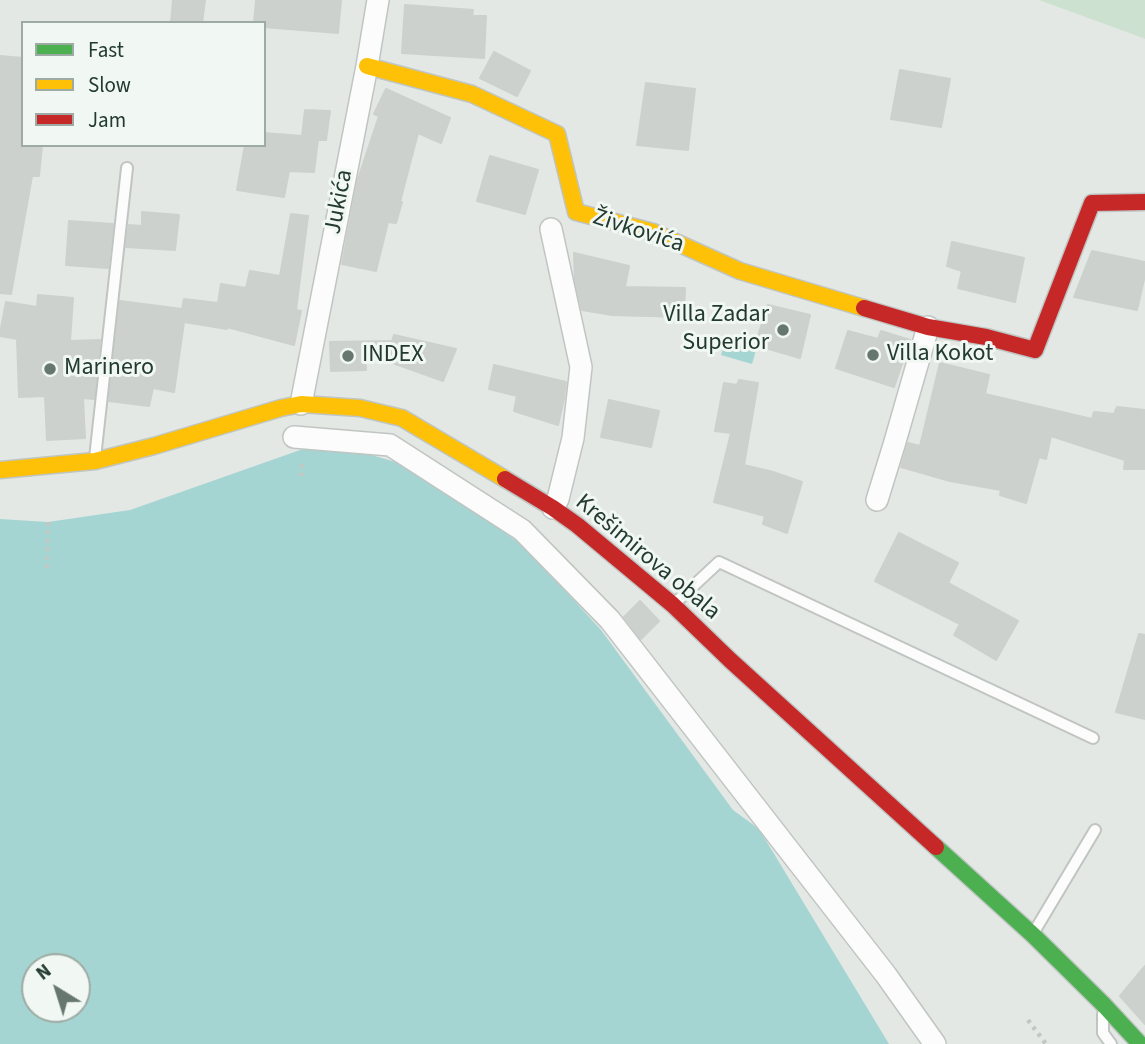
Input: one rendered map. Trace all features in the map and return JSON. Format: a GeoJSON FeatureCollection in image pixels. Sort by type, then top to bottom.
{"type":"FeatureCollection","features":[{"type":"Feature","properties":{"kind":"street","name":"Jukića"},"geometry":{"type":"LineString","coordinates":[[301,404],[378,0]]}},
{"type":"Feature","properties":{"kind":"street","name":"Živkovića"},"geometry":{"type":"LineString","coordinates":[[367,66],[472,94],[557,134],[576,212],[653,232],[740,271],[928,327],[986,337],[1035,350],[1092,203],[1145,202]]}},
{"type":"Feature","properties":{"kind":"street","name":"Živkovića"},"geometry":{"type":"LineString","coordinates":[[551,229],[581,367],[573,438],[558,499],[553,508]]}},
{"type":"Feature","properties":{"kind":"street"},"geometry":{"type":"LineString","coordinates":[[877,500],[928,327]]}},
{"type":"Feature","properties":{"kind":"street","name":"Krešimirova obala"},"geometry":{"type":"LineString","coordinates":[[0,470],[94,461],[301,404],[360,408],[402,418],[553,508],[673,605],[1033,935],[1140,1044]]}},
{"type":"Feature","properties":{"kind":"street"},"geometry":{"type":"LineString","coordinates":[[294,437],[390,445],[522,530],[610,620],[886,975],[935,1044]]}},
{"type":"Feature","properties":{"kind":"lane"},"geometry":{"type":"LineString","coordinates":[[94,461],[127,167]]}},
{"type":"Feature","properties":{"kind":"lane"},"geometry":{"type":"LineString","coordinates":[[673,605],[719,562],[1093,738]]}},
{"type":"Feature","properties":{"kind":"lane"},"geometry":{"type":"LineString","coordinates":[[1033,935],[1095,830]]}},
{"type":"Feature","properties":{"kind":"lane"},"geometry":{"type":"LineString","coordinates":[[1103,1004],[1103,1033],[1111,1044]]}},
{"type":"Feature","properties":{"kind":"path"},"geometry":{"type":"LineString","coordinates":[[47,568],[48,522]]}},
{"type":"Feature","properties":{"kind":"path"},"geometry":{"type":"LineString","coordinates":[[1028,1020],[1046,1044]]}},
{"type":"Feature","properties":{"kind":"green space"},"geometry":{"type":"Polygon","coordinates":[[[1039,0],[1145,0],[1145,39],[1143,38],[1039,0]]]}},
{"type":"Feature","properties":{"kind":"water"},"geometry":{"type":"Polygon","coordinates":[[[726,341],[756,350],[752,364],[721,355],[726,341]]]}},
{"type":"Feature","properties":{"kind":"water"},"geometry":{"type":"Polygon","coordinates":[[[303,449],[368,454],[399,463],[479,514],[526,548],[601,630],[733,810],[759,829],[889,1044],[0,1044],[0,519],[48,522],[130,510],[303,449]]]}},
{"type":"Feature","properties":{"kind":"building"},"geometry":{"type":"Polygon","coordinates":[[[173,0],[205,0],[202,21],[171,21],[173,0]]]}},
{"type":"Feature","properties":{"kind":"building"},"geometry":{"type":"Polygon","coordinates":[[[256,0],[341,0],[338,33],[266,27],[266,21],[254,21],[256,0]]]}},
{"type":"Feature","properties":{"kind":"building"},"geometry":{"type":"Polygon","coordinates":[[[405,5],[473,10],[472,16],[486,16],[484,58],[402,53],[405,5]]]}},
{"type":"Feature","properties":{"kind":"building"},"geometry":{"type":"Polygon","coordinates":[[[494,52],[530,71],[517,96],[480,78],[494,52]]]}},
{"type":"Feature","properties":{"kind":"building"},"geometry":{"type":"Polygon","coordinates":[[[0,56],[21,58],[21,147],[42,147],[39,176],[32,176],[11,294],[0,293],[0,56]]]}},
{"type":"Feature","properties":{"kind":"building"},"geometry":{"type":"Polygon","coordinates":[[[900,70],[950,79],[941,127],[891,119],[900,70]]]}},
{"type":"Feature","properties":{"kind":"building"},"geometry":{"type":"Polygon","coordinates":[[[646,83],[695,89],[688,150],[637,145],[646,83]]]}},
{"type":"Feature","properties":{"kind":"building"},"geometry":{"type":"Polygon","coordinates":[[[386,89],[450,118],[441,143],[418,133],[396,223],[388,222],[376,271],[342,264],[358,179],[379,116],[374,114],[386,89]]]}},
{"type":"Feature","properties":{"kind":"building"},"geometry":{"type":"Polygon","coordinates":[[[305,110],[330,111],[326,140],[318,140],[314,172],[289,171],[284,197],[237,190],[245,147],[266,147],[266,133],[302,136],[305,110]]]}},
{"type":"Feature","properties":{"kind":"building"},"geometry":{"type":"Polygon","coordinates":[[[490,156],[538,170],[525,214],[477,201],[490,156]]]}},
{"type":"Feature","properties":{"kind":"building"},"geometry":{"type":"Polygon","coordinates":[[[142,212],[179,215],[175,250],[126,247],[129,225],[142,226],[142,212]]]}},
{"type":"Feature","properties":{"kind":"building"},"geometry":{"type":"Polygon","coordinates":[[[291,214],[308,216],[296,310],[301,311],[294,345],[227,327],[184,322],[174,392],[153,388],[149,406],[109,401],[120,301],[182,309],[184,299],[218,303],[221,284],[246,288],[250,271],[280,276],[291,214]]]}},
{"type":"Feature","properties":{"kind":"building"},"geometry":{"type":"Polygon","coordinates":[[[69,221],[113,224],[108,268],[66,265],[69,221]]]}},
{"type":"Feature","properties":{"kind":"building"},"geometry":{"type":"Polygon","coordinates":[[[952,242],[1024,258],[1015,302],[958,288],[962,271],[947,266],[952,242]]]}},
{"type":"Feature","properties":{"kind":"building"},"geometry":{"type":"Polygon","coordinates":[[[1092,251],[1145,262],[1145,275],[1137,310],[1074,297],[1092,251]]]}},
{"type":"Feature","properties":{"kind":"building"},"geometry":{"type":"Polygon","coordinates":[[[574,253],[629,266],[625,287],[685,288],[684,317],[612,315],[582,310],[575,280],[574,253]]]}},
{"type":"Feature","properties":{"kind":"building"},"geometry":{"type":"Polygon","coordinates":[[[38,295],[73,298],[70,341],[100,340],[94,399],[83,398],[85,438],[47,440],[45,396],[19,397],[17,339],[0,336],[0,333],[6,302],[37,307],[38,295]]]}},
{"type":"Feature","properties":{"kind":"building","name":"Villa Zadar Superior"},"geometry":{"type":"Polygon","coordinates":[[[768,305],[810,315],[800,358],[755,345],[768,305]]]}},
{"type":"Feature","properties":{"kind":"building","name":"Villa Kokot"},"geometry":{"type":"Polygon","coordinates":[[[848,331],[878,339],[881,331],[910,340],[894,387],[836,368],[848,331]]]}},
{"type":"Feature","properties":{"kind":"building"},"geometry":{"type":"Polygon","coordinates":[[[394,335],[456,349],[443,381],[365,353],[366,370],[331,371],[330,342],[392,341],[394,335]]]}},
{"type":"Feature","properties":{"kind":"building"},"geometry":{"type":"Polygon","coordinates":[[[940,363],[989,375],[985,394],[1092,419],[1094,412],[1114,414],[1117,407],[1145,410],[1145,469],[1124,469],[1125,460],[1051,436],[1046,459],[1039,457],[1026,503],[1000,495],[1001,490],[950,481],[901,467],[908,443],[920,446],[940,363]]]}},
{"type":"Feature","properties":{"kind":"building"},"geometry":{"type":"Polygon","coordinates":[[[494,365],[566,382],[558,425],[514,411],[517,396],[489,389],[494,365]]]}},
{"type":"Feature","properties":{"kind":"building"},"geometry":{"type":"Polygon","coordinates":[[[739,380],[758,383],[744,465],[802,482],[787,533],[763,524],[765,516],[714,502],[731,433],[715,431],[724,383],[737,385],[739,380]]]}},
{"type":"Feature","properties":{"kind":"building"},"geometry":{"type":"Polygon","coordinates":[[[609,400],[659,411],[651,447],[601,437],[609,400]]]}},
{"type":"Feature","properties":{"kind":"building"},"geometry":{"type":"Polygon","coordinates":[[[899,533],[958,563],[948,583],[1018,621],[996,660],[954,635],[960,624],[875,581],[899,533]]]}},
{"type":"Feature","properties":{"kind":"building"},"geometry":{"type":"Polygon","coordinates":[[[640,601],[659,621],[641,639],[624,617],[640,601]]]}},
{"type":"Feature","properties":{"kind":"building"},"geometry":{"type":"Polygon","coordinates":[[[1139,634],[1145,635],[1145,719],[1116,712],[1139,634]]]}},
{"type":"Feature","properties":{"kind":"building"},"geometry":{"type":"Polygon","coordinates":[[[1145,966],[1145,1024],[1120,996],[1145,966]]]}},
{"type":"Feature","properties":{"kind":"traffic: fast"},"geometry":{"type":"LineString","coordinates":[[936,847],[1033,935],[1140,1044]]}},
{"type":"Feature","properties":{"kind":"traffic: slow"},"geometry":{"type":"LineString","coordinates":[[367,66],[472,94],[557,134],[576,212],[653,232],[740,271],[864,308]]}},
{"type":"Feature","properties":{"kind":"traffic: slow"},"geometry":{"type":"LineString","coordinates":[[0,470],[95,461],[301,404],[360,408],[402,418],[505,479]]}},
{"type":"Feature","properties":{"kind":"traffic: jam"},"geometry":{"type":"LineString","coordinates":[[864,308],[928,327],[986,337],[1035,350],[1092,203],[1145,202]]}},
{"type":"Feature","properties":{"kind":"traffic: jam"},"geometry":{"type":"LineString","coordinates":[[505,479],[577,525],[673,605],[936,847]]}},
{"type":"Feature","properties":{"kind":"place","name":"Villa Zadar Superior"},"geometry":{"type":"Point","coordinates":[783,330]}},
{"type":"Feature","properties":{"kind":"place","name":"Villa Kokot"},"geometry":{"type":"Point","coordinates":[873,355]}},
{"type":"Feature","properties":{"kind":"place","name":"INDEX"},"geometry":{"type":"Point","coordinates":[348,356]}},
{"type":"Feature","properties":{"kind":"place","name":"Marinero"},"geometry":{"type":"Point","coordinates":[50,369]}}]}
